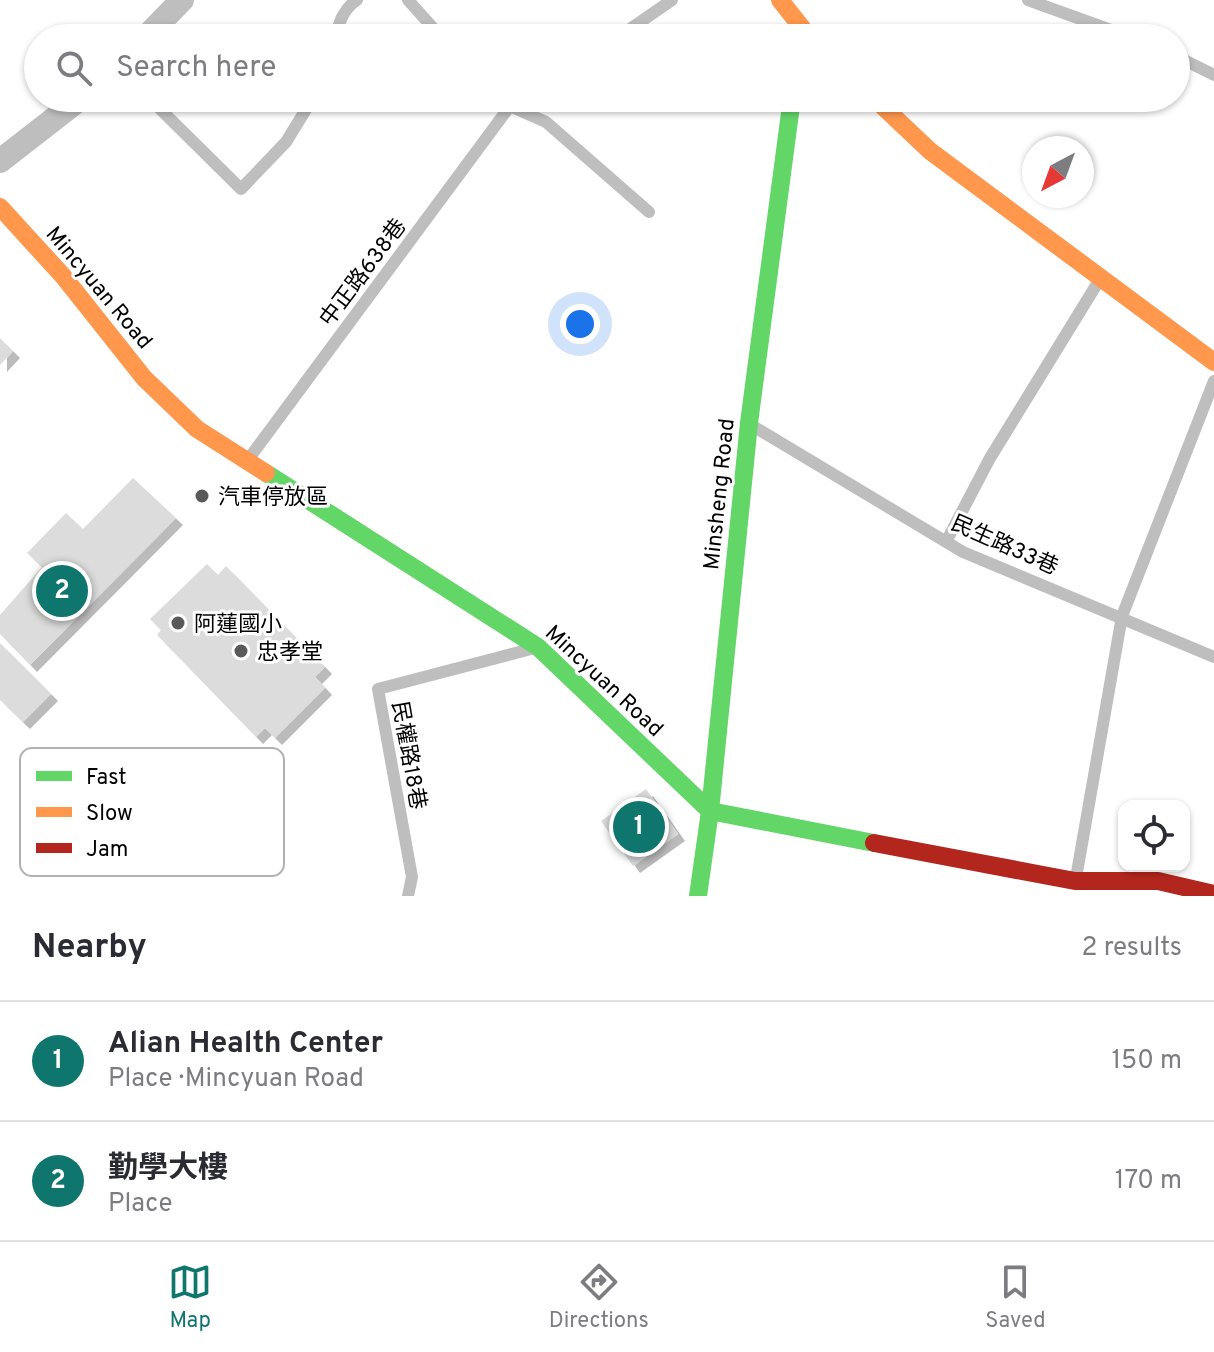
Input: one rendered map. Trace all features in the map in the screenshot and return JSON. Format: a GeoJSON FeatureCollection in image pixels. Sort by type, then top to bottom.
{"type":"FeatureCollection","features":[{"type":"Feature","properties":{"kind":"street"},"geometry":{"type":"LineString","coordinates":[[159,24],[182,0]]}},
{"type":"Feature","properties":{"kind":"street"},"geometry":{"type":"LineString","coordinates":[[780,0],[796,24]]}},
{"type":"Feature","properties":{"kind":"street"},"geometry":{"type":"LineString","coordinates":[[0,161],[63,112]]}},
{"type":"Feature","properties":{"kind":"street","name":"Minsheng Road"},"geometry":{"type":"LineString","coordinates":[[698,896],[710,811],[749,423],[790,112]]}},
{"type":"Feature","properties":{"kind":"street"},"geometry":{"type":"LineString","coordinates":[[889,112],[930,151],[1214,362]]}},
{"type":"Feature","properties":{"kind":"street","name":"Mincyuan Road"},"geometry":{"type":"LineString","coordinates":[[0,207],[63,276],[168,404],[197,429],[538,647],[710,811]]}},
{"type":"Feature","properties":{"kind":"street"},"geometry":{"type":"LineString","coordinates":[[710,811],[1075,881],[1214,894]]}},
{"type":"Feature","properties":{"kind":"lane"},"geometry":{"type":"LineString","coordinates":[[338,24],[349,5],[357,0]]}},
{"type":"Feature","properties":{"kind":"lane"},"geometry":{"type":"LineString","coordinates":[[408,0],[429,24]]}},
{"type":"Feature","properties":{"kind":"lane"},"geometry":{"type":"LineString","coordinates":[[637,24],[672,0]]}},
{"type":"Feature","properties":{"kind":"lane"},"geometry":{"type":"LineString","coordinates":[[1028,0],[1094,24]]}},
{"type":"Feature","properties":{"kind":"lane"},"geometry":{"type":"LineString","coordinates":[[1190,63],[1214,75]]}},
{"type":"Feature","properties":{"kind":"lane"},"geometry":{"type":"LineString","coordinates":[[163,112],[241,189],[286,142],[304,112]]}},
{"type":"Feature","properties":{"kind":"lane","name":"中正路638巷"},"geometry":{"type":"LineString","coordinates":[[247,461],[499,112]]}},
{"type":"Feature","properties":{"kind":"lane"},"geometry":{"type":"LineString","coordinates":[[526,112],[546,122],[649,212]]}},
{"type":"Feature","properties":{"kind":"lane"},"geometry":{"type":"LineString","coordinates":[[946,542],[990,458],[1101,278]]}},
{"type":"Feature","properties":{"kind":"lane"},"geometry":{"type":"LineString","coordinates":[[1075,881],[1122,616],[1214,381]]}},
{"type":"Feature","properties":{"kind":"lane","name":"民生路33巷"},"geometry":{"type":"LineString","coordinates":[[749,423],[963,552],[1213,652]]}},
{"type":"Feature","properties":{"kind":"lane","name":"民權路18巷"},"geometry":{"type":"LineString","coordinates":[[408,896],[412,877],[378,689],[538,647]]}},
{"type":"Feature","properties":{"kind":"building"},"geometry":{"type":"Polygon","coordinates":[[[0,338],[13,351],[0,365],[0,338]]]}},
{"type":"Feature","properties":{"kind":"building"},"geometry":{"type":"Polygon","coordinates":[[[133,478],[176,518],[30,665],[0,634],[0,615],[42,567],[27,553],[66,513],[83,529],[133,478]]]}},
{"type":"Feature","properties":{"kind":"building","name":"忠孝堂"},"geometry":{"type":"Polygon","coordinates":[[[207,564],[218,575],[226,566],[325,667],[315,677],[325,688],[275,738],[265,728],[256,737],[157,635],[161,630],[150,619],[207,564]]]}},
{"type":"Feature","properties":{"kind":"building"},"geometry":{"type":"Polygon","coordinates":[[[0,643],[51,694],[23,722],[0,700],[0,643]]]}},
{"type":"Feature","properties":{"kind":"building"},"geometry":{"type":"Polygon","coordinates":[[[646,789],[678,834],[633,866],[601,821],[646,789]]]}},
{"type":"Feature","properties":{"kind":"traffic: fast"},"geometry":{"type":"LineString","coordinates":[[698,896],[710,811],[749,423],[790,112]]}},
{"type":"Feature","properties":{"kind":"traffic: fast"},"geometry":{"type":"LineString","coordinates":[[266,473],[538,647],[710,811],[874,843]]}},
{"type":"Feature","properties":{"kind":"traffic: slow"},"geometry":{"type":"LineString","coordinates":[[780,0],[799,24]]}},
{"type":"Feature","properties":{"kind":"traffic: slow"},"geometry":{"type":"LineString","coordinates":[[889,112],[930,151],[1214,362]]}},
{"type":"Feature","properties":{"kind":"traffic: slow"},"geometry":{"type":"LineString","coordinates":[[0,207],[63,276],[144,378],[197,429],[266,473]]}},
{"type":"Feature","properties":{"kind":"traffic: jam"},"geometry":{"type":"LineString","coordinates":[[874,843],[1075,881],[1158,881],[1214,894]]}},
{"type":"Feature","properties":{"kind":"place","name":"汽車停放區"},"geometry":{"type":"Point","coordinates":[202,496]}},
{"type":"Feature","properties":{"kind":"place","name":"勤學大樓"},"geometry":{"type":"Point","coordinates":[62,591]}},
{"type":"Feature","properties":{"kind":"place","name":"阿蓮國小"},"geometry":{"type":"Point","coordinates":[178,623]}},
{"type":"Feature","properties":{"kind":"place","name":"忠孝堂"},"geometry":{"type":"Point","coordinates":[241,651]}},
{"type":"Feature","properties":{"kind":"place","name":"Alian Health Center"},"geometry":{"type":"Point","coordinates":[639,827]}}]}
